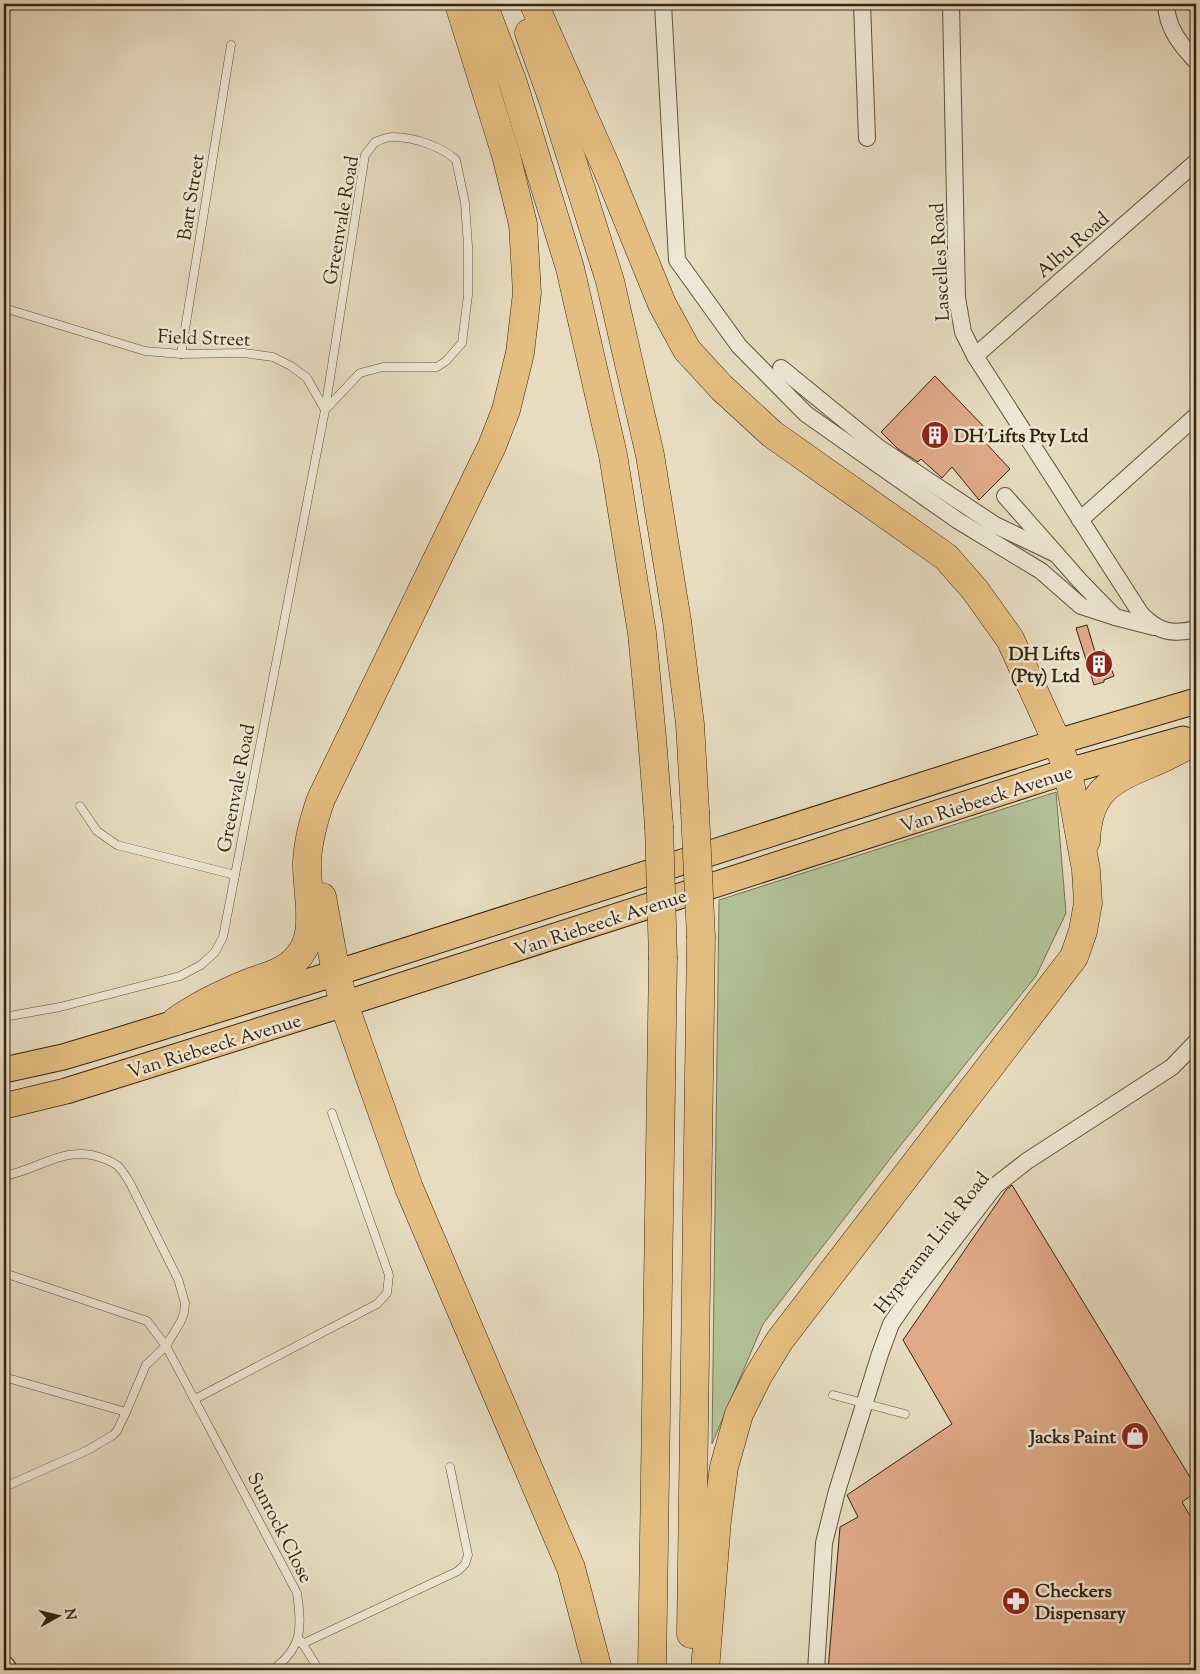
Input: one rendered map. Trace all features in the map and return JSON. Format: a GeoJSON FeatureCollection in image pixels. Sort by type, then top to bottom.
{"type":"FeatureCollection","features":[{"type":"Feature","properties":{"kind":"highway"},"geometry":{"type":"LineString","coordinates":[[176,1021],[195,1008],[245,984],[282,970],[297,960],[305,948],[311,920],[307,864],[308,847],[315,817],[492,446],[506,410],[520,353],[527,293],[523,224],[506,155],[459,4]]}},
{"type":"Feature","properties":{"kind":"highway"},"geometry":{"type":"LineString","coordinates":[[483,4],[513,83],[570,268],[613,455],[642,633],[659,826],[662,959],[652,1670]]}},
{"type":"Feature","properties":{"kind":"highway"},"geometry":{"type":"LineString","coordinates":[[518,4],[553,100],[610,281],[650,456],[682,659],[690,724],[701,938],[690,1670]]}},
{"type":"Feature","properties":{"kind":"highway"},"geometry":{"type":"LineString","coordinates":[[534,4],[607,170],[662,304],[687,350],[722,388],[772,434],[946,557],[975,590],[1010,639],[1057,742],[1068,771],[1086,870]]}},
{"type":"Feature","properties":{"kind":"highway"},"geometry":{"type":"LineString","coordinates":[[704,1670],[716,1520],[724,1467],[739,1414],[758,1376],[780,1340],[1074,957],[1086,917],[1088,903],[1086,837],[1094,803],[1101,792],[1113,781],[1129,772],[1196,741]]}},
{"type":"Feature","properties":{"kind":"highway"},"geometry":{"type":"LineString","coordinates":[[315,817],[318,872],[336,973],[344,1004],[409,1188],[570,1568],[598,1670]]}},
{"type":"Feature","properties":{"kind":"main road","name":"Van Riebeeck Avenue"},"geometry":{"type":"LineString","coordinates":[[4,1070],[63,1057],[336,973],[1057,742],[1196,701]]}},
{"type":"Feature","properties":{"kind":"main road","name":"Van Riebeeck Avenue"},"geometry":{"type":"LineString","coordinates":[[4,1106],[66,1091],[344,1004],[1068,771],[1196,736]]}},
{"type":"Feature","properties":{"kind":"street"},"geometry":{"type":"LineString","coordinates":[[663,4],[677,260],[739,346],[806,414],[957,520],[1041,571],[1081,606],[1174,632],[1196,630]]}},
{"type":"Feature","properties":{"kind":"street"},"geometry":{"type":"LineString","coordinates":[[862,4],[867,138]]}},
{"type":"Feature","properties":{"kind":"street","name":"Lascelles Road"},"geometry":{"type":"LineString","coordinates":[[951,4],[957,298],[963,332],[975,356],[1141,614],[1156,628]]}},
{"type":"Feature","properties":{"kind":"street"},"geometry":{"type":"LineString","coordinates":[[1166,4],[1166,13],[1171,28],[1180,44],[1196,61]]}},
{"type":"Feature","properties":{"kind":"street","name":"Albu Road"},"geometry":{"type":"LineString","coordinates":[[975,356],[1196,162]]}},
{"type":"Feature","properties":{"kind":"street"},"geometry":{"type":"LineString","coordinates":[[781,368],[879,448],[995,525],[1056,554]]}},
{"type":"Feature","properties":{"kind":"street"},"geometry":{"type":"LineString","coordinates":[[1080,520],[1196,416]]}},
{"type":"Feature","properties":{"kind":"street"},"geometry":{"type":"LineString","coordinates":[[1005,496],[1115,617]]}},
{"type":"Feature","properties":{"kind":"street"},"geometry":{"type":"LineString","coordinates":[[1196,1042],[1196,1051]]}},
{"type":"Feature","properties":{"kind":"street","name":"Hyperama Link Road"},"geometry":{"type":"LineString","coordinates":[[816,1670],[824,1543],[837,1491],[891,1324],[911,1295],[996,1186],[1027,1161],[1172,1067],[1196,1042]]}},
{"type":"Feature","properties":{"kind":"street","name":"Hyperama Link Road"},"geometry":{"type":"LineString","coordinates":[[1172,1067],[1196,1060]]}},
{"type":"Feature","properties":{"kind":"lane","name":"Bart Street"},"geometry":{"type":"LineString","coordinates":[[181,354],[231,45]]}},
{"type":"Feature","properties":{"kind":"lane","name":"Greenvale Road"},"geometry":{"type":"LineString","coordinates":[[4,1017],[60,1007],[180,976],[201,965],[215,952],[223,937],[325,410],[365,155],[375,142],[394,136],[431,144],[456,160],[465,203],[468,246],[468,295],[462,343],[446,362],[437,367],[383,366],[360,373],[325,410]]}},
{"type":"Feature","properties":{"kind":"lane","name":"Field Street"},"geometry":{"type":"LineString","coordinates":[[4,308],[145,351],[181,354],[244,353],[273,357],[291,366],[307,378],[325,410]]}},
{"type":"Feature","properties":{"kind":"lane"},"geometry":{"type":"LineString","coordinates":[[80,806],[97,831],[118,845],[235,875]]}},
{"type":"Feature","properties":{"kind":"lane"},"geometry":{"type":"LineString","coordinates":[[195,1398],[377,1304],[387,1293],[389,1275],[332,1113]]}},
{"type":"Feature","properties":{"kind":"lane"},"geometry":{"type":"LineString","coordinates":[[4,1176],[68,1154],[90,1154],[116,1163],[130,1183],[178,1279],[185,1303],[181,1321],[166,1346],[146,1365],[126,1412],[113,1436],[88,1450],[9,1485],[4,1485]]}},
{"type":"Feature","properties":{"kind":"lane","name":"Sunrock Close"},"geometry":{"type":"LineString","coordinates":[[4,1273],[147,1321],[166,1346],[195,1398],[298,1592],[301,1641]]}},
{"type":"Feature","properties":{"kind":"lane"},"geometry":{"type":"LineString","coordinates":[[4,1377],[126,1412]]}},
{"type":"Feature","properties":{"kind":"lane"},"geometry":{"type":"LineString","coordinates":[[833,1395],[905,1414]]}},
{"type":"Feature","properties":{"kind":"lane"},"geometry":{"type":"LineString","coordinates":[[272,1670],[301,1641],[458,1571],[463,1567],[468,1555],[450,1467]]}},
{"type":"Feature","properties":{"kind":"lane"},"geometry":{"type":"LineString","coordinates":[[301,1641],[319,1670]]}},
{"type":"Feature","properties":{"kind":"green space"},"geometry":{"type":"Polygon","coordinates":[[[1056,792],[1066,913],[1036,976],[900,1146],[763,1324],[712,1444],[719,900],[1056,792]]]}},
{"type":"Feature","properties":{"kind":"building","name":"DH Lifts Pty Ltd"},"geometry":{"type":"Polygon","coordinates":[[[935,376],[988,431],[982,439],[1010,469],[979,500],[952,467],[942,478],[921,459],[918,462],[898,449],[881,432],[935,376]]]}},
{"type":"Feature","properties":{"kind":"building","name":"DH Lifts (Pty) Ltd"},"geometry":{"type":"Polygon","coordinates":[[[1087,625],[1095,652],[1104,650],[1114,676],[1094,685],[1076,628],[1087,625]]]}},
{"type":"Feature","properties":{"kind":"building"},"geometry":{"type":"Polygon","coordinates":[[[1012,1185],[1196,1487],[1196,1492],[1182,1502],[1196,1526],[1196,1670],[828,1670],[840,1527],[858,1517],[847,1495],[952,1424],[903,1340],[1006,1190],[1012,1185]]]}},
{"type":"Feature","properties":{"kind":"place","name":"DH Lifts Pty Ltd"},"geometry":{"type":"Point","coordinates":[935,435]}},
{"type":"Feature","properties":{"kind":"place","name":"DH Lifts (Pty) Ltd"},"geometry":{"type":"Point","coordinates":[1099,664]}},
{"type":"Feature","properties":{"kind":"place","name":"Jacks Paint"},"geometry":{"type":"Point","coordinates":[1135,1436]}},
{"type":"Feature","properties":{"kind":"place","name":"Checkers Dispensary"},"geometry":{"type":"Point","coordinates":[1016,1601]}}]}
